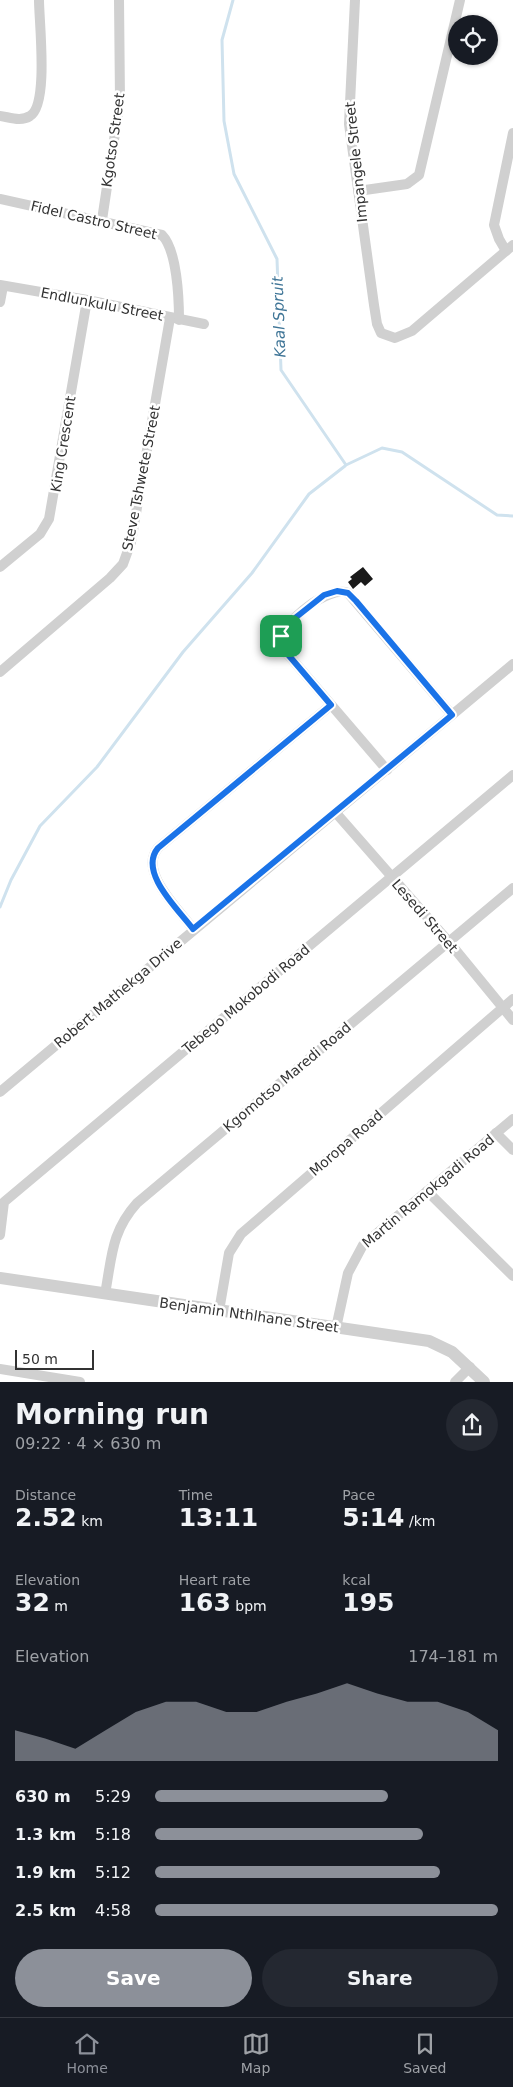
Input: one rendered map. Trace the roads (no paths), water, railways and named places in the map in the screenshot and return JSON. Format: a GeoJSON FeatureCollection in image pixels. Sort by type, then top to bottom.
{"type":"FeatureCollection","features":[{"type":"Feature","properties":{"kind":"street"},"geometry":{"type":"LineString","coordinates":[[0,116],[24,119],[30,116],[38,106],[41,82],[38,0]]}},
{"type":"Feature","properties":{"kind":"street","name":"Kgotso Street"},"geometry":{"type":"LineString","coordinates":[[102,220],[120,100],[119,0]]}},
{"type":"Feature","properties":{"kind":"street","name":"Impangele Street"},"geometry":{"type":"LineString","coordinates":[[355,0],[349,124],[377,324],[381,333],[387,337],[404,336],[509,248]]}},
{"type":"Feature","properties":{"kind":"street"},"geometry":{"type":"LineString","coordinates":[[358,192],[407,184],[419,175],[460,0]]}},
{"type":"Feature","properties":{"kind":"street"},"geometry":{"type":"LineString","coordinates":[[509,248],[498,239],[494,225],[513,133]]}},
{"type":"Feature","properties":{"kind":"street","name":"Fidel Castro Street"},"geometry":{"type":"LineString","coordinates":[[0,199],[155,232],[167,240],[178,290],[174,319]]}},
{"type":"Feature","properties":{"kind":"street"},"geometry":{"type":"LineString","coordinates":[[0,302],[1,286]]}},
{"type":"Feature","properties":{"kind":"street","name":"Endlunkulu Street"},"geometry":{"type":"LineString","coordinates":[[1,286],[87,300],[204,324]]}},
{"type":"Feature","properties":{"kind":"street","name":"King Crescent"},"geometry":{"type":"LineString","coordinates":[[0,567],[40,534],[49,519],[87,300]]}},
{"type":"Feature","properties":{"kind":"street","name":"Steve Tshwete Street"},"geometry":{"type":"LineString","coordinates":[[0,672],[110,578],[123,564],[131,542],[174,319]]}},
{"type":"Feature","properties":{"kind":"street"},"geometry":{"type":"LineString","coordinates":[[387,770],[285,651],[281,636],[285,626],[324,595],[342,591],[356,601],[452,715]]}},
{"type":"Feature","properties":{"kind":"street","name":"Robert Mathekga Drive"},"geometry":{"type":"LineString","coordinates":[[0,1092],[193,929],[336,813],[513,664]]}},
{"type":"Feature","properties":{"kind":"street"},"geometry":{"type":"LineString","coordinates":[[193,929],[154,876],[151,864],[152,855],[158,848],[331,705]]}},
{"type":"Feature","properties":{"kind":"street","name":"Tebego Mokobodi Road"},"geometry":{"type":"LineString","coordinates":[[0,1234],[2,1198],[392,878],[513,775]]}},
{"type":"Feature","properties":{"kind":"street","name":"Lesedi Street"},"geometry":{"type":"LineString","coordinates":[[336,813],[449,942],[513,1020]]}},
{"type":"Feature","properties":{"kind":"street","name":"Kgomotso Maredi Road"},"geometry":{"type":"LineString","coordinates":[[105,1294],[117,1233],[121,1222],[137,1203],[513,888]]}},
{"type":"Feature","properties":{"kind":"street","name":"Moropa Road"},"geometry":{"type":"LineString","coordinates":[[219,1311],[229,1253],[241,1234],[513,999]]}},
{"type":"Feature","properties":{"kind":"street","name":"Martin Ramokgadi Road"},"geometry":{"type":"LineString","coordinates":[[336,1328],[348,1273],[356,1253],[370,1237],[513,1119]]}},
{"type":"Feature","properties":{"kind":"street"},"geometry":{"type":"LineString","coordinates":[[496,1133],[513,1150]]}},
{"type":"Feature","properties":{"kind":"street"},"geometry":{"type":"LineString","coordinates":[[427,1191],[513,1276]]}},
{"type":"Feature","properties":{"kind":"street","name":"Benjamin Nthlhane Street"},"geometry":{"type":"LineString","coordinates":[[0,1278],[437,1344],[452,1352],[484,1382]]}},
{"type":"Feature","properties":{"kind":"street"},"geometry":{"type":"LineString","coordinates":[[456,1382],[470,1367]]}},
{"type":"Feature","properties":{"kind":"street"},"geometry":{"type":"LineString","coordinates":[[0,1370],[80,1382]]}},
{"type":"Feature","properties":{"kind":"waterway","name":"Kaal Spruit"},"geometry":{"type":"LineString","coordinates":[[233,0],[222,40],[224,121],[234,174],[277,259],[281,370],[346,465],[382,448],[402,452],[497,515],[513,516]]}},
{"type":"Feature","properties":{"kind":"waterway"},"geometry":{"type":"LineString","coordinates":[[0,907],[11,880],[40,826],[97,767],[183,652],[252,573],[309,494],[345,466]]}}]}
